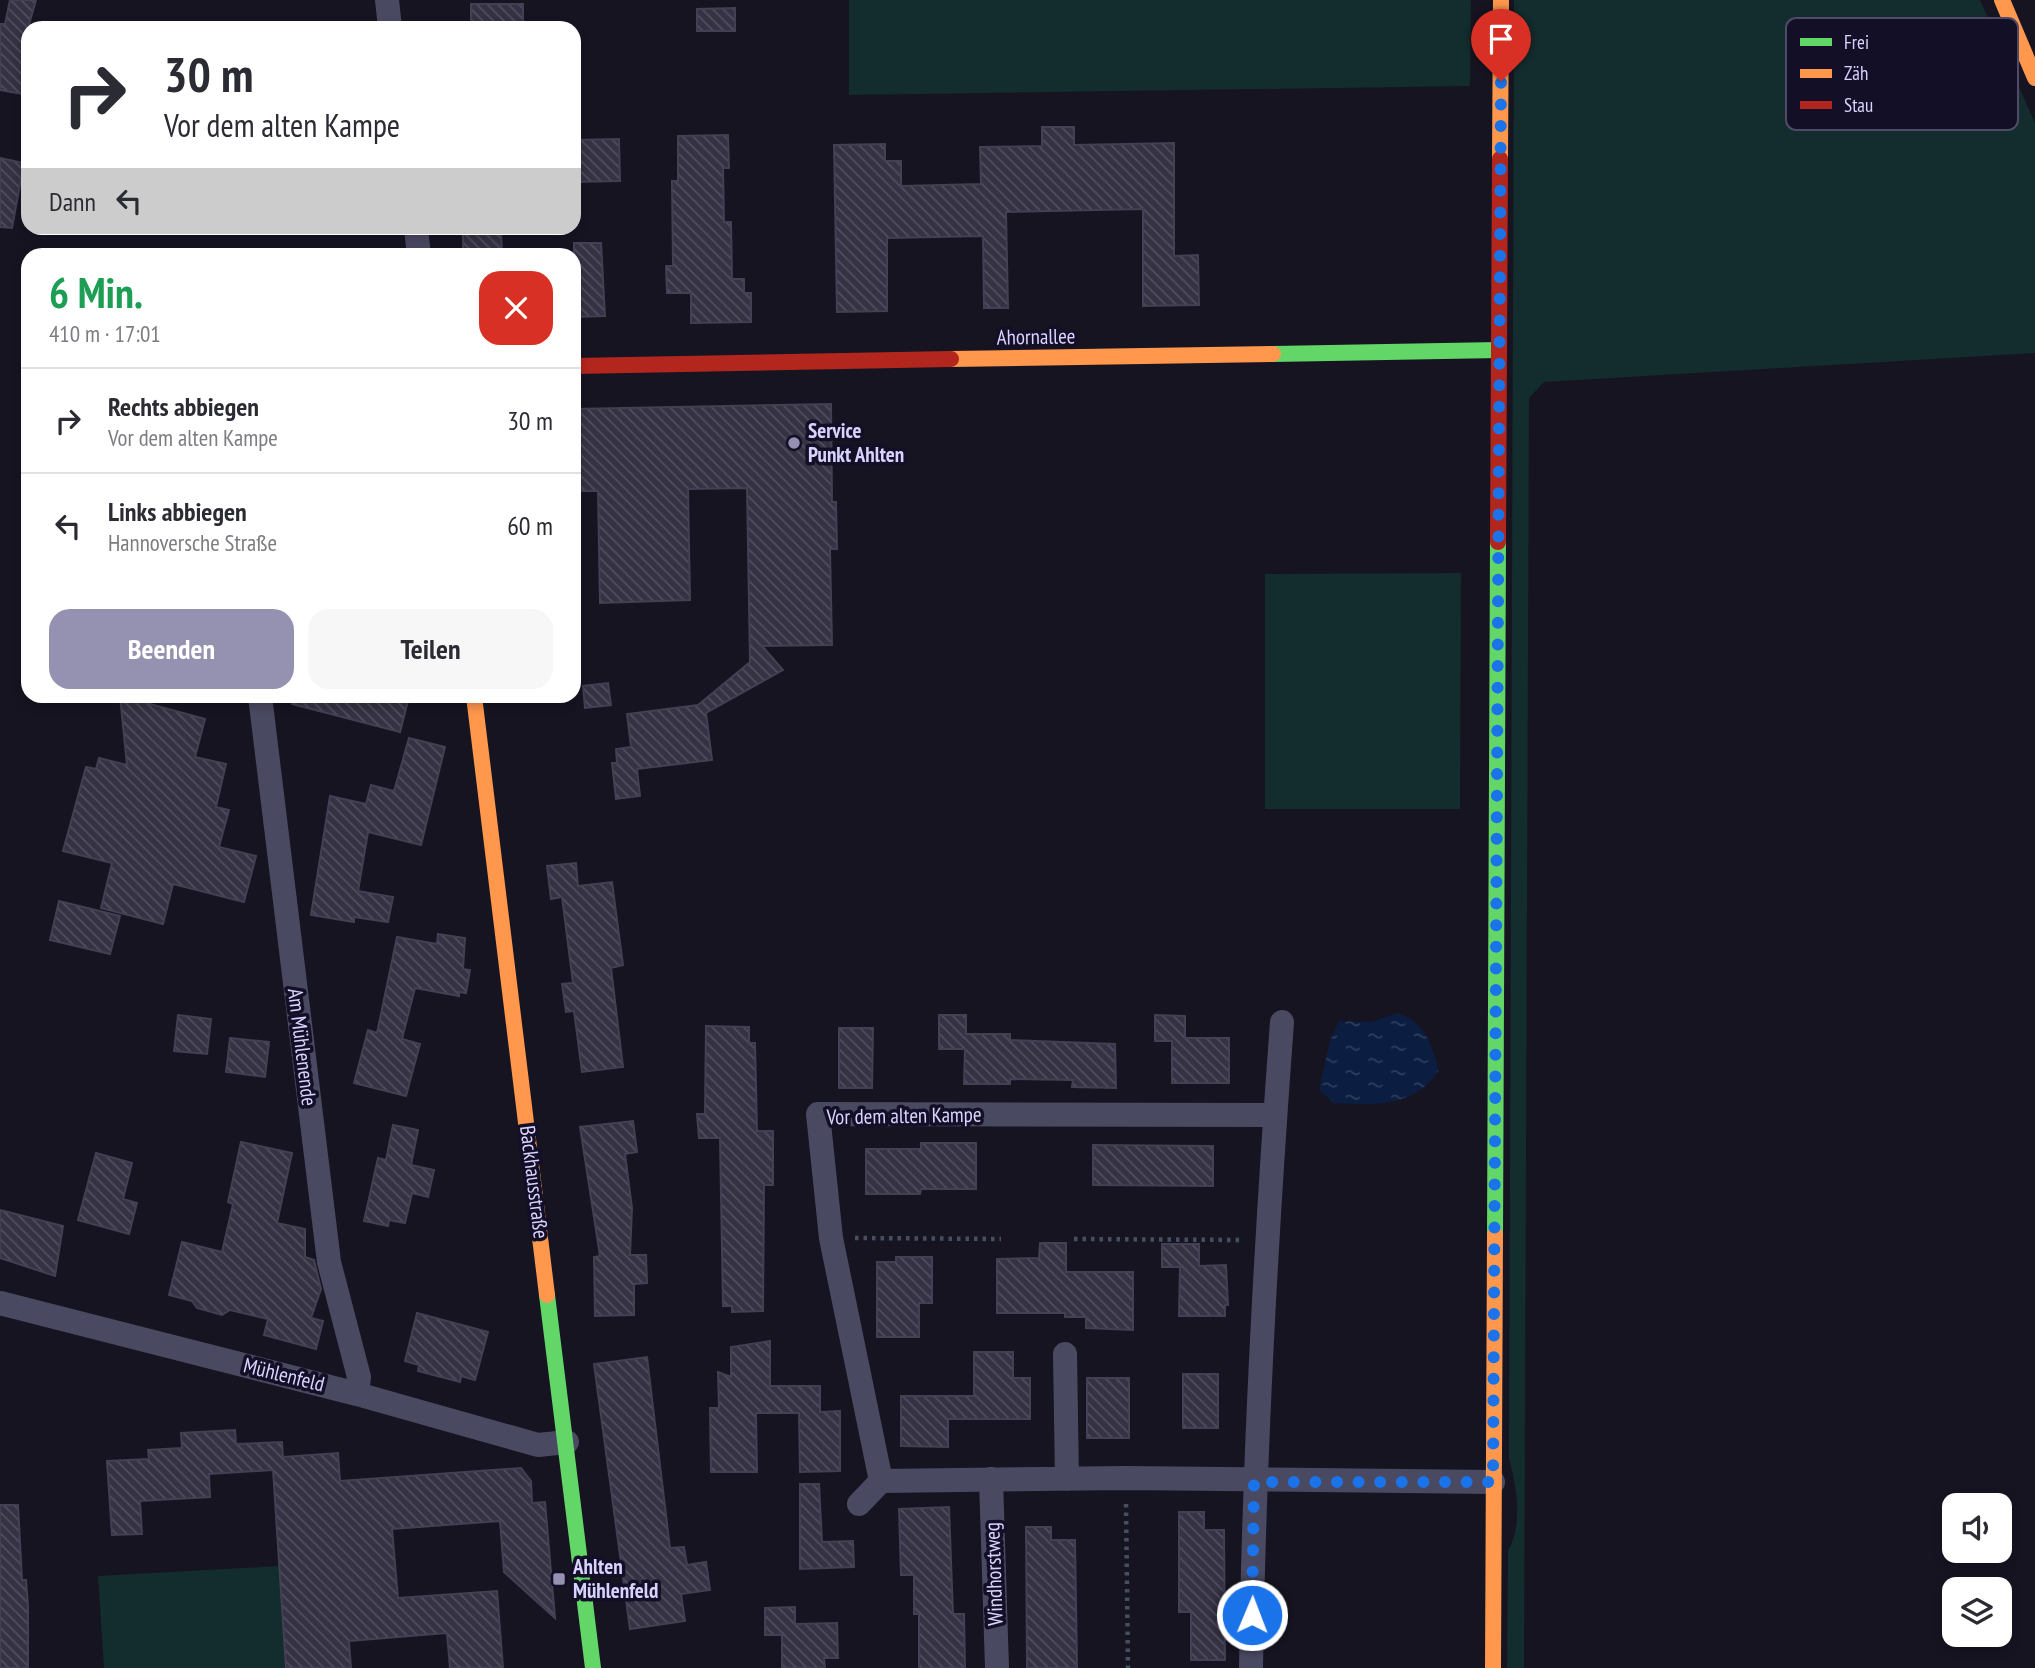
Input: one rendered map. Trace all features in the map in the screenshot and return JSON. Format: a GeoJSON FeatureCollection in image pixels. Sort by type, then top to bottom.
{"type":"FeatureCollection","features":[{"type":"Feature","properties":{"kind":"street"},"geometry":{"type":"LineString","coordinates":[[387,0],[389,21]]}},
{"type":"Feature","properties":{"kind":"street"},"geometry":{"type":"LineString","coordinates":[[1493,1668],[1501,0]]}},
{"type":"Feature","properties":{"kind":"street"},"geometry":{"type":"LineString","coordinates":[[2002,0],[2010,18]]}},
{"type":"Feature","properties":{"kind":"street"},"geometry":{"type":"LineString","coordinates":[[2018,38],[2035,78]]}},
{"type":"Feature","properties":{"kind":"street","name":"Ahornallee"},"geometry":{"type":"LineString","coordinates":[[581,366],[1499,350]]}},
{"type":"Feature","properties":{"kind":"street","name":"Am Mühlenende"},"geometry":{"type":"LineString","coordinates":[[261,703],[330,1262],[359,1377],[357,1394]]}},
{"type":"Feature","properties":{"kind":"street","name":"Backhausstraße"},"geometry":{"type":"LineString","coordinates":[[475,703],[593,1668]]}},
{"type":"Feature","properties":{"kind":"street"},"geometry":{"type":"LineString","coordinates":[[1251,1668],[1254,1482],[1265,1240],[1282,1022]]}},
{"type":"Feature","properties":{"kind":"street","name":"Vor dem alten Kampe"},"geometry":{"type":"LineString","coordinates":[[881,1481],[831,1238],[818,1114],[1275,1115]]}},
{"type":"Feature","properties":{"kind":"street","name":"Mühlenfeld"},"geometry":{"type":"LineString","coordinates":[[0,1303],[357,1394],[538,1445],[567,1442]]}},
{"type":"Feature","properties":{"kind":"street"},"geometry":{"type":"LineString","coordinates":[[1065,1354],[1067,1479]]}},
{"type":"Feature","properties":{"kind":"street"},"geometry":{"type":"LineString","coordinates":[[859,1504],[881,1481],[1126,1478],[1254,1482],[1493,1482]]}},
{"type":"Feature","properties":{"kind":"street","name":"Windhorstweg"},"geometry":{"type":"LineString","coordinates":[[991,1479],[997,1668]]}},
{"type":"Feature","properties":{"kind":"path"},"geometry":{"type":"LineString","coordinates":[[831,1238],[1001,1239]]}},
{"type":"Feature","properties":{"kind":"path"},"geometry":{"type":"LineString","coordinates":[[1074,1239],[1265,1240]]}},
{"type":"Feature","properties":{"kind":"path"},"geometry":{"type":"LineString","coordinates":[[1126,1478],[1128,1668]]}},
{"type":"Feature","properties":{"kind":"green space"},"geometry":{"type":"Polygon","coordinates":[[[849,0],[1471,0],[1470,86],[849,95],[849,0]]]}},
{"type":"Feature","properties":{"kind":"green space"},"geometry":{"type":"Polygon","coordinates":[[[1514,0],[1980,0],[1988,18],[1786,18],[1786,130],[2018,130],[2018,85],[2035,123],[2035,353],[1544,382],[1529,398],[1524,1668],[1507,1668],[1508,1551],[1517,1518],[1509,1459],[1514,0]]]}},
{"type":"Feature","properties":{"kind":"green space"},"geometry":{"type":"Polygon","coordinates":[[[1461,573],[1460,809],[1265,809],[1265,574],[1461,573]]]}},
{"type":"Feature","properties":{"kind":"green space"},"geometry":{"type":"Polygon","coordinates":[[[279,1566],[286,1668],[104,1668],[98,1576],[279,1566]]]}},
{"type":"Feature","properties":{"kind":"water"},"geometry":{"type":"Polygon","coordinates":[[[1398,1013],[1421,1029],[1430,1043],[1439,1070],[1429,1082],[1406,1098],[1364,1104],[1333,1103],[1319,1089],[1330,1041],[1339,1021],[1371,1022],[1398,1013]]]}},
{"type":"Feature","properties":{"kind":"building"},"geometry":{"type":"Polygon","coordinates":[[[10,0],[36,0],[30,21],[21,21],[21,94],[0,90],[0,24],[5,24],[10,0]]]}},
{"type":"Feature","properties":{"kind":"building"},"geometry":{"type":"Polygon","coordinates":[[[471,4],[523,4],[523,21],[471,21],[471,4]]]}},
{"type":"Feature","properties":{"kind":"building"},"geometry":{"type":"Polygon","coordinates":[[[735,8],[735,31],[697,31],[697,9],[735,8]]]}},
{"type":"Feature","properties":{"kind":"building"},"geometry":{"type":"Polygon","coordinates":[[[1042,127],[1074,127],[1074,145],[1174,143],[1174,256],[1198,255],[1199,305],[1143,306],[1143,209],[1006,212],[1008,308],[984,308],[983,236],[887,238],[887,311],[837,312],[834,145],[885,144],[885,161],[901,161],[901,186],[981,184],[980,147],[1042,146],[1042,127]]]}},
{"type":"Feature","properties":{"kind":"building"},"geometry":{"type":"Polygon","coordinates":[[[728,135],[729,168],[723,168],[724,222],[731,222],[732,279],[744,279],[744,293],[751,293],[751,322],[691,323],[691,293],[667,293],[666,266],[673,266],[672,181],[678,181],[678,136],[728,135]]]}},
{"type":"Feature","properties":{"kind":"building"},"geometry":{"type":"Polygon","coordinates":[[[619,139],[620,181],[581,182],[581,140],[619,139]]]}},
{"type":"Feature","properties":{"kind":"building"},"geometry":{"type":"Polygon","coordinates":[[[0,158],[21,162],[21,179],[12,228],[0,227],[0,158]]]}},
{"type":"Feature","properties":{"kind":"building"},"geometry":{"type":"Polygon","coordinates":[[[463,235],[501,235],[502,248],[463,248],[463,235]]]}},
{"type":"Feature","properties":{"kind":"building"},"geometry":{"type":"Polygon","coordinates":[[[574,243],[601,243],[605,316],[581,317],[581,248],[574,248],[574,243]]]}},
{"type":"Feature","properties":{"kind":"building"},"geometry":{"type":"Polygon","coordinates":[[[831,404],[832,502],[836,502],[837,549],[830,549],[832,645],[762,646],[783,670],[706,713],[712,760],[637,769],[640,796],[616,799],[612,763],[617,763],[616,749],[631,747],[627,714],[698,705],[750,662],[747,488],[688,489],[690,600],[600,603],[598,491],[581,491],[581,409],[831,404]]]}},
{"type":"Feature","properties":{"kind":"building"},"geometry":{"type":"Polygon","coordinates":[[[608,683],[611,705],[585,708],[583,686],[608,683]]]}},
{"type":"Feature","properties":{"kind":"building"},"geometry":{"type":"Polygon","coordinates":[[[121,703],[150,703],[205,719],[195,757],[226,764],[216,807],[229,810],[219,847],[256,856],[244,902],[173,884],[163,924],[101,908],[112,863],[63,851],[86,767],[96,769],[99,758],[127,765],[121,703]]]}},
{"type":"Feature","properties":{"kind":"building"},"geometry":{"type":"Polygon","coordinates":[[[292,703],[407,703],[400,732],[292,703]]]}},
{"type":"Feature","properties":{"kind":"building"},"geometry":{"type":"Polygon","coordinates":[[[409,738],[445,747],[421,845],[368,832],[358,891],[393,897],[388,922],[354,917],[354,922],[311,915],[330,796],[366,804],[371,785],[394,791],[409,738]]]}},
{"type":"Feature","properties":{"kind":"building"},"geometry":{"type":"Polygon","coordinates":[[[576,863],[578,886],[612,882],[623,965],[611,968],[623,1067],[582,1072],[574,1011],[566,1012],[562,984],[573,983],[562,897],[551,899],[547,866],[576,863]]]}},
{"type":"Feature","properties":{"kind":"building"},"geometry":{"type":"Polygon","coordinates":[[[59,901],[120,916],[110,954],[50,940],[59,901]]]}},
{"type":"Feature","properties":{"kind":"building"},"geometry":{"type":"Polygon","coordinates":[[[438,934],[465,938],[463,969],[470,970],[466,993],[459,992],[459,996],[415,988],[402,1039],[420,1044],[406,1096],[354,1083],[368,1030],[377,1033],[397,937],[437,944],[438,934]]]}},
{"type":"Feature","properties":{"kind":"building"},"geometry":{"type":"Polygon","coordinates":[[[178,1015],[211,1019],[207,1054],[174,1051],[178,1015]]]}},
{"type":"Feature","properties":{"kind":"building"},"geometry":{"type":"Polygon","coordinates":[[[939,1015],[966,1015],[966,1034],[1010,1034],[1010,1040],[1115,1044],[1116,1088],[1072,1087],[1073,1080],[1010,1079],[1010,1084],[964,1084],[965,1049],[939,1049],[939,1015]]]}},
{"type":"Feature","properties":{"kind":"building"},"geometry":{"type":"Polygon","coordinates":[[[1155,1015],[1185,1016],[1185,1038],[1229,1038],[1229,1083],[1172,1083],[1172,1041],[1155,1041],[1155,1015]]]}},
{"type":"Feature","properties":{"kind":"building"},"geometry":{"type":"Polygon","coordinates":[[[706,1026],[749,1027],[749,1043],[755,1043],[757,1131],[773,1131],[773,1185],[764,1185],[763,1311],[732,1312],[732,1306],[723,1306],[720,1138],[699,1138],[697,1114],[705,1114],[706,1026]]]}},
{"type":"Feature","properties":{"kind":"building"},"geometry":{"type":"Polygon","coordinates":[[[839,1028],[873,1028],[872,1088],[839,1088],[839,1028]]]}},
{"type":"Feature","properties":{"kind":"building"},"geometry":{"type":"Polygon","coordinates":[[[230,1038],[269,1042],[265,1077],[226,1072],[230,1038]]]}},
{"type":"Feature","properties":{"kind":"building"},"geometry":{"type":"Polygon","coordinates":[[[633,1121],[637,1152],[625,1154],[632,1208],[630,1255],[646,1255],[647,1283],[634,1284],[634,1315],[595,1316],[594,1257],[600,1256],[580,1127],[633,1121]]]}},
{"type":"Feature","properties":{"kind":"building"},"geometry":{"type":"Polygon","coordinates":[[[393,1125],[418,1130],[411,1165],[434,1170],[428,1197],[412,1193],[405,1223],[389,1220],[388,1226],[364,1221],[378,1158],[386,1160],[393,1125]]]}},
{"type":"Feature","properties":{"kind":"building"},"geometry":{"type":"Polygon","coordinates":[[[241,1142],[292,1153],[277,1223],[305,1229],[305,1257],[314,1260],[321,1289],[311,1318],[323,1321],[316,1349],[264,1335],[268,1319],[230,1310],[222,1315],[197,1308],[192,1301],[169,1295],[182,1242],[222,1252],[233,1204],[228,1202],[241,1142]]]}},
{"type":"Feature","properties":{"kind":"building"},"geometry":{"type":"Polygon","coordinates":[[[921,1143],[976,1143],[976,1189],[921,1189],[920,1194],[866,1194],[866,1149],[921,1149],[921,1143]]]}},
{"type":"Feature","properties":{"kind":"building"},"geometry":{"type":"Polygon","coordinates":[[[1093,1145],[1213,1146],[1213,1186],[1093,1185],[1093,1145]]]}},
{"type":"Feature","properties":{"kind":"building"},"geometry":{"type":"Polygon","coordinates":[[[96,1153],[132,1163],[123,1199],[137,1203],[129,1234],[78,1220],[96,1153]]]}},
{"type":"Feature","properties":{"kind":"building"},"geometry":{"type":"Polygon","coordinates":[[[0,1210],[63,1226],[55,1276],[0,1258],[0,1210]]]}},
{"type":"Feature","properties":{"kind":"building"},"geometry":{"type":"Polygon","coordinates":[[[1040,1243],[1066,1243],[1066,1272],[1133,1272],[1133,1330],[1086,1328],[1086,1317],[1065,1317],[1065,1313],[997,1313],[997,1259],[1039,1258],[1040,1243]]]}},
{"type":"Feature","properties":{"kind":"building"},"geometry":{"type":"Polygon","coordinates":[[[1162,1244],[1199,1244],[1199,1266],[1226,1265],[1228,1305],[1225,1305],[1225,1316],[1179,1316],[1180,1267],[1162,1267],[1162,1244]]]}},
{"type":"Feature","properties":{"kind":"building"},"geometry":{"type":"Polygon","coordinates":[[[896,1257],[932,1257],[932,1303],[919,1303],[919,1337],[877,1337],[877,1262],[896,1262],[896,1257]]]}},
{"type":"Feature","properties":{"kind":"building"},"geometry":{"type":"Polygon","coordinates":[[[417,1313],[488,1332],[475,1380],[461,1376],[460,1382],[418,1371],[419,1365],[405,1361],[417,1313]]]}},
{"type":"Feature","properties":{"kind":"building"},"geometry":{"type":"Polygon","coordinates":[[[770,1341],[770,1386],[820,1386],[820,1412],[840,1411],[840,1471],[800,1472],[799,1413],[756,1413],[757,1472],[711,1472],[710,1408],[719,1408],[718,1372],[731,1377],[731,1347],[770,1341]]]}},
{"type":"Feature","properties":{"kind":"building"},"geometry":{"type":"Polygon","coordinates":[[[974,1352],[1013,1352],[1013,1378],[1030,1378],[1030,1419],[948,1419],[948,1447],[901,1446],[901,1396],[974,1396],[974,1352]]]}},
{"type":"Feature","properties":{"kind":"building"},"geometry":{"type":"Polygon","coordinates":[[[647,1357],[670,1548],[684,1547],[687,1565],[706,1562],[710,1590],[681,1594],[685,1621],[630,1629],[594,1364],[647,1357]]]}},
{"type":"Feature","properties":{"kind":"building"},"geometry":{"type":"Polygon","coordinates":[[[1183,1374],[1218,1374],[1218,1428],[1183,1428],[1183,1374]]]}},
{"type":"Feature","properties":{"kind":"building"},"geometry":{"type":"Polygon","coordinates":[[[1087,1378],[1129,1378],[1129,1438],[1087,1438],[1087,1378]]]}},
{"type":"Feature","properties":{"kind":"building"},"geometry":{"type":"Polygon","coordinates":[[[235,1430],[236,1444],[282,1442],[283,1457],[338,1453],[340,1481],[521,1468],[531,1481],[532,1503],[545,1502],[555,1618],[504,1572],[500,1521],[392,1529],[398,1598],[497,1591],[503,1668],[450,1668],[447,1633],[349,1641],[351,1668],[286,1668],[273,1470],[209,1474],[210,1497],[140,1501],[142,1534],[112,1535],[107,1461],[149,1459],[148,1450],[182,1448],[181,1433],[235,1430]]]}},
{"type":"Feature","properties":{"kind":"building"},"geometry":{"type":"Polygon","coordinates":[[[800,1484],[819,1484],[822,1542],[853,1541],[854,1567],[800,1569],[800,1484]]]}},
{"type":"Feature","properties":{"kind":"building"},"geometry":{"type":"Polygon","coordinates":[[[0,1505],[18,1505],[22,1580],[26,1580],[28,1605],[28,1668],[0,1668],[0,1505]]]}},
{"type":"Feature","properties":{"kind":"building"},"geometry":{"type":"Polygon","coordinates":[[[949,1507],[953,1614],[964,1614],[965,1668],[919,1668],[919,1614],[914,1614],[914,1575],[901,1575],[899,1509],[949,1507]]]}},
{"type":"Feature","properties":{"kind":"building"},"geometry":{"type":"Polygon","coordinates":[[[1179,1512],[1204,1512],[1204,1530],[1224,1530],[1225,1660],[1191,1660],[1191,1612],[1179,1612],[1179,1512]]]}},
{"type":"Feature","properties":{"kind":"building"},"geometry":{"type":"Polygon","coordinates":[[[1026,1527],[1051,1527],[1051,1540],[1075,1540],[1077,1668],[1027,1668],[1026,1527]]]}},
{"type":"Feature","properties":{"kind":"building"},"geometry":{"type":"Polygon","coordinates":[[[795,1607],[795,1624],[837,1623],[838,1658],[824,1658],[825,1668],[782,1668],[782,1635],[765,1635],[765,1608],[795,1607]]]}},
{"type":"Feature","properties":{"kind":"traffic: fast"},"geometry":{"type":"LineString","coordinates":[[1273,354],[1499,350]]}},
{"type":"Feature","properties":{"kind":"traffic: fast"},"geometry":{"type":"LineString","coordinates":[[1495,1235],[1498,542]]}},
{"type":"Feature","properties":{"kind":"traffic: fast"},"geometry":{"type":"LineString","coordinates":[[547,1295],[593,1668]]}},
{"type":"Feature","properties":{"kind":"traffic: slow"},"geometry":{"type":"LineString","coordinates":[[1500,159],[1501,0]]}},
{"type":"Feature","properties":{"kind":"traffic: slow"},"geometry":{"type":"LineString","coordinates":[[2002,0],[2010,18]]}},
{"type":"Feature","properties":{"kind":"traffic: slow"},"geometry":{"type":"LineString","coordinates":[[2018,38],[2035,78]]}},
{"type":"Feature","properties":{"kind":"traffic: slow"},"geometry":{"type":"LineString","coordinates":[[951,359],[1273,354]]}},
{"type":"Feature","properties":{"kind":"traffic: slow"},"geometry":{"type":"LineString","coordinates":[[475,703],[547,1295]]}},
{"type":"Feature","properties":{"kind":"traffic: slow"},"geometry":{"type":"LineString","coordinates":[[1493,1668],[1495,1235]]}},
{"type":"Feature","properties":{"kind":"traffic: jam"},"geometry":{"type":"LineString","coordinates":[[1498,542],[1500,159]]}},
{"type":"Feature","properties":{"kind":"traffic: jam"},"geometry":{"type":"LineString","coordinates":[[581,366],[951,359]]}},
{"type":"Feature","properties":{"kind":"place","name":"Service Punkt Ahlten"},"geometry":{"type":"Point","coordinates":[794,443]}},
{"type":"Feature","properties":{"kind":"place","name":"Ahlten Mühlenfeld"},"geometry":{"type":"Point","coordinates":[559,1579]}},
{"type":"Feature","properties":{"kind":"route"},"geometry":{"type":"LineString","coordinates":[[1252,1615],[1254,1482],[1493,1482],[1501,81]]}}]}
